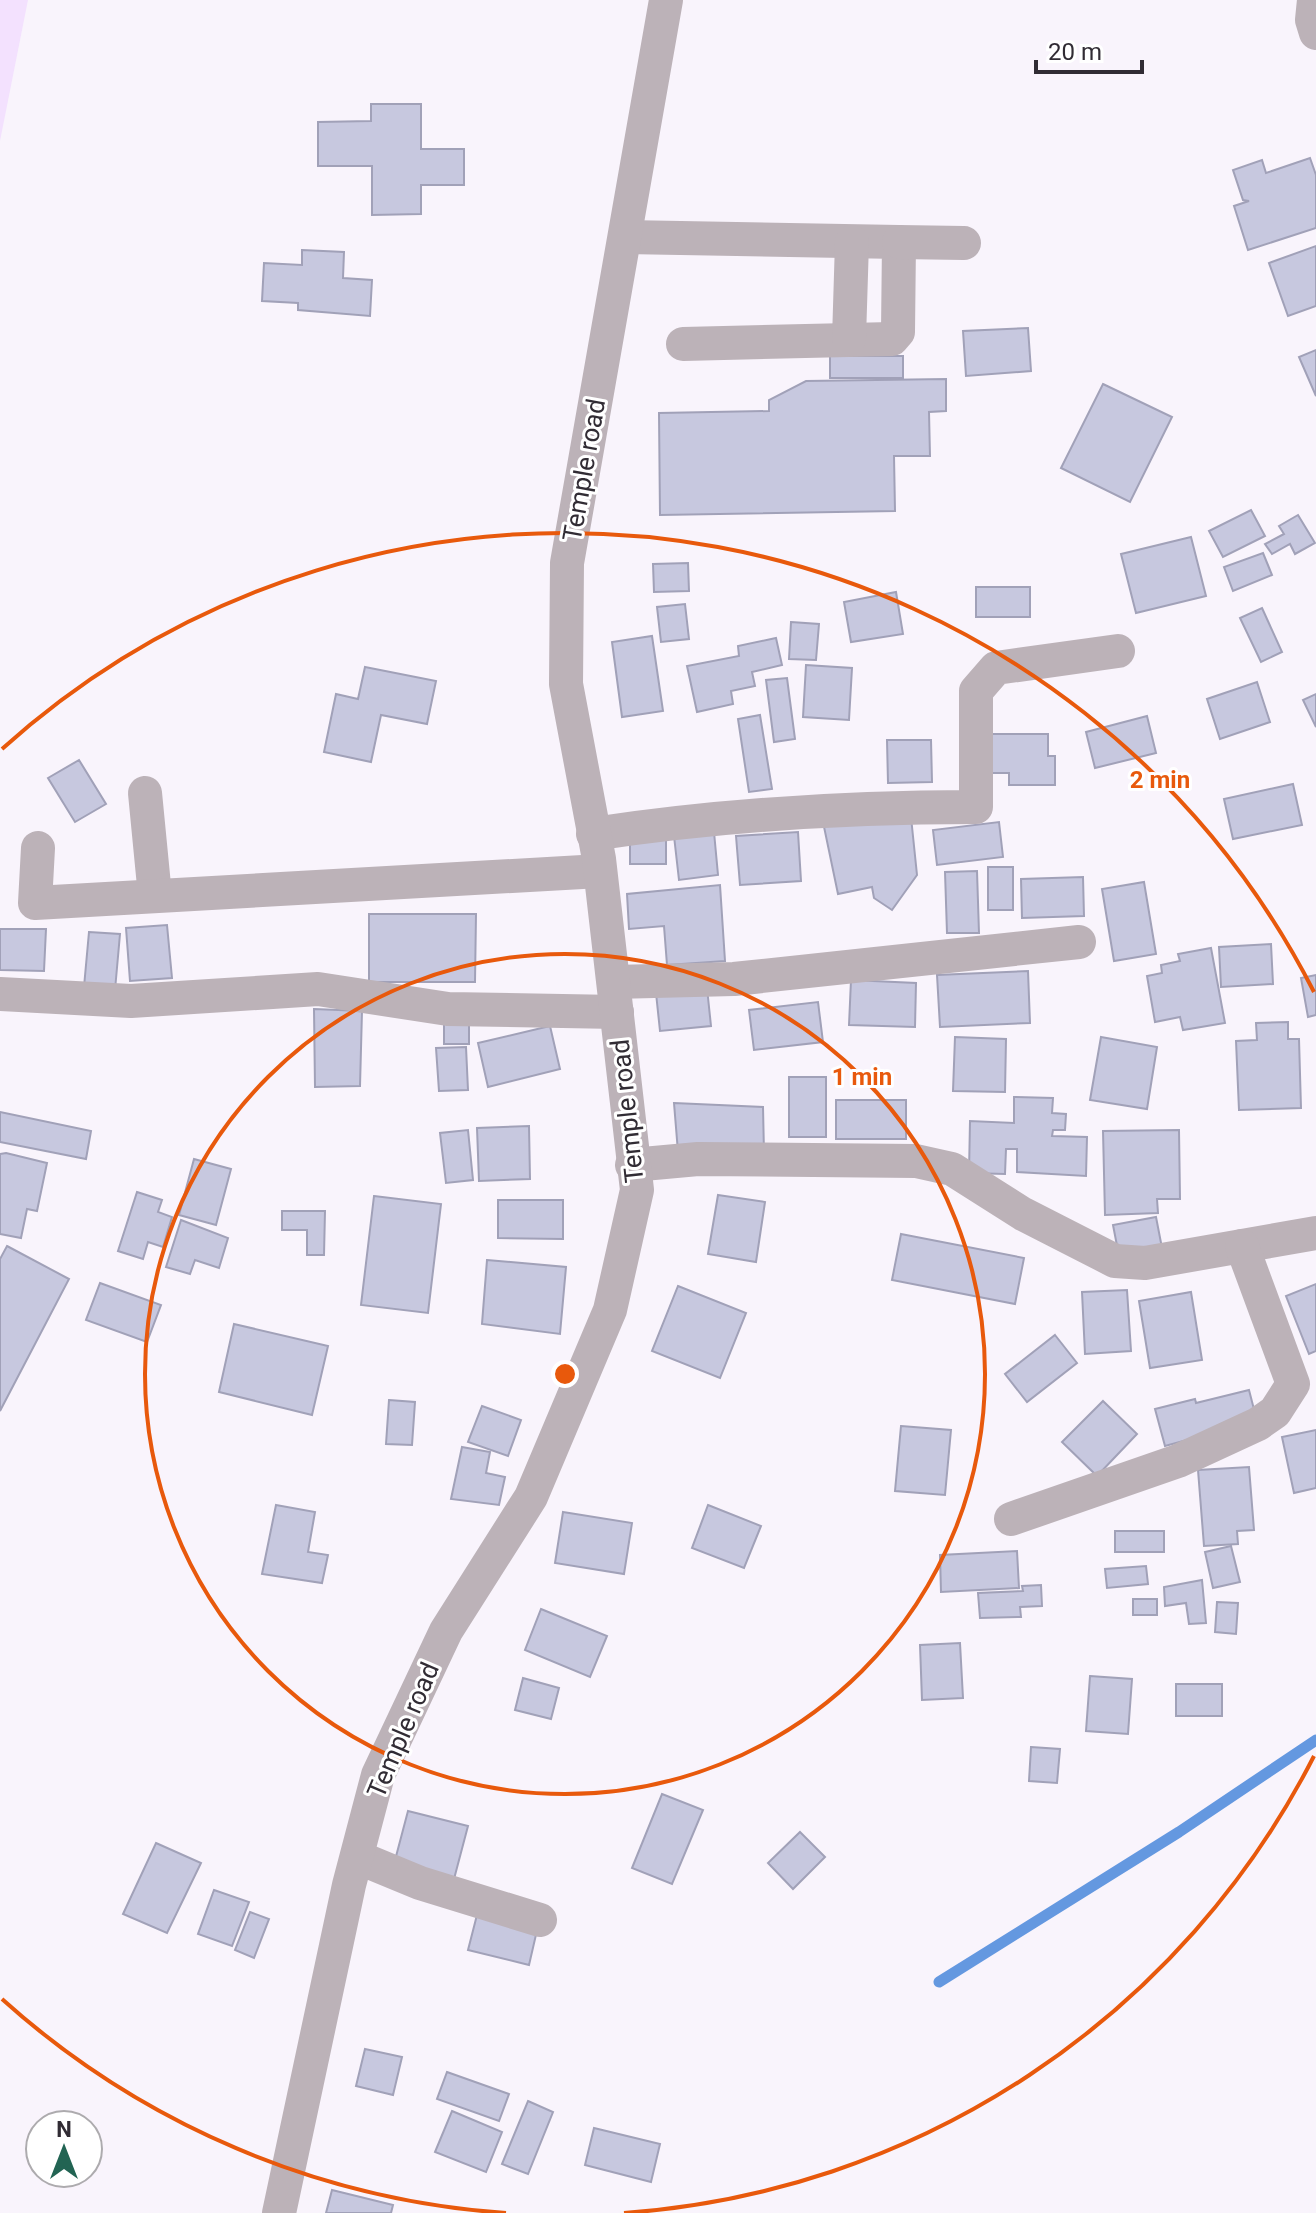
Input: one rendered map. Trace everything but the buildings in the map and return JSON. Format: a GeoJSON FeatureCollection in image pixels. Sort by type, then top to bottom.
{"type":"FeatureCollection","features":[{"type":"Feature","properties":{"kind":"street","name":"Temple road"},"geometry":{"type":"LineString","coordinates":[[279,2213],[357,1857],[378,1775],[446,1631],[531,1497],[610,1310],[637,1190],[600,871],[566,684],[567,563],[666,0]]}},
{"type":"Feature","properties":{"kind":"street"},"geometry":{"type":"LineString","coordinates":[[1314,0],[1312,20],[1316,33]]}},
{"type":"Feature","properties":{"kind":"street"},"geometry":{"type":"LineString","coordinates":[[625,237],[964,243]]}},
{"type":"Feature","properties":{"kind":"street"},"geometry":{"type":"LineString","coordinates":[[849,339],[852,242]]}},
{"type":"Feature","properties":{"kind":"street"},"geometry":{"type":"LineString","coordinates":[[683,344],[892,339],[898,332],[899,242]]}},
{"type":"Feature","properties":{"kind":"street"},"geometry":{"type":"LineString","coordinates":[[593,834],[654,825],[872,807],[976,807],[976,691],[996,668],[1118,651]]}},
{"type":"Feature","properties":{"kind":"street"},"geometry":{"type":"LineString","coordinates":[[145,793],[155,896]]}},
{"type":"Feature","properties":{"kind":"street"},"geometry":{"type":"LineString","coordinates":[[38,848],[35,903],[600,871]]}},
{"type":"Feature","properties":{"kind":"street"},"geometry":{"type":"LineString","coordinates":[[0,994],[131,1001],[318,989],[448,1009],[615,997],[734,979],[1079,942]]}},
{"type":"Feature","properties":{"kind":"street"},"geometry":{"type":"LineString","coordinates":[[632,1165],[698,1159],[916,1161],[952,1169],[1047,1228],[1115,1261],[1145,1263],[1316,1233]]}},
{"type":"Feature","properties":{"kind":"street"},"geometry":{"type":"LineString","coordinates":[[1011,1519],[1178,1461],[1258,1424],[1304,1383],[1242,1246]]}},
{"type":"Feature","properties":{"kind":"street"},"geometry":{"type":"LineString","coordinates":[[357,1857],[420,1883],[540,1920]]}},
{"type":"Feature","properties":{"kind":"shaded area"},"geometry":{"type":"Polygon","coordinates":[[[0,0],[28,0],[0,141],[0,0]]]}},
{"type":"Feature","properties":{"kind":"waterway"},"geometry":{"type":"LineString","coordinates":[[939,1982],[1179,1832],[1316,1740]]}}]}
